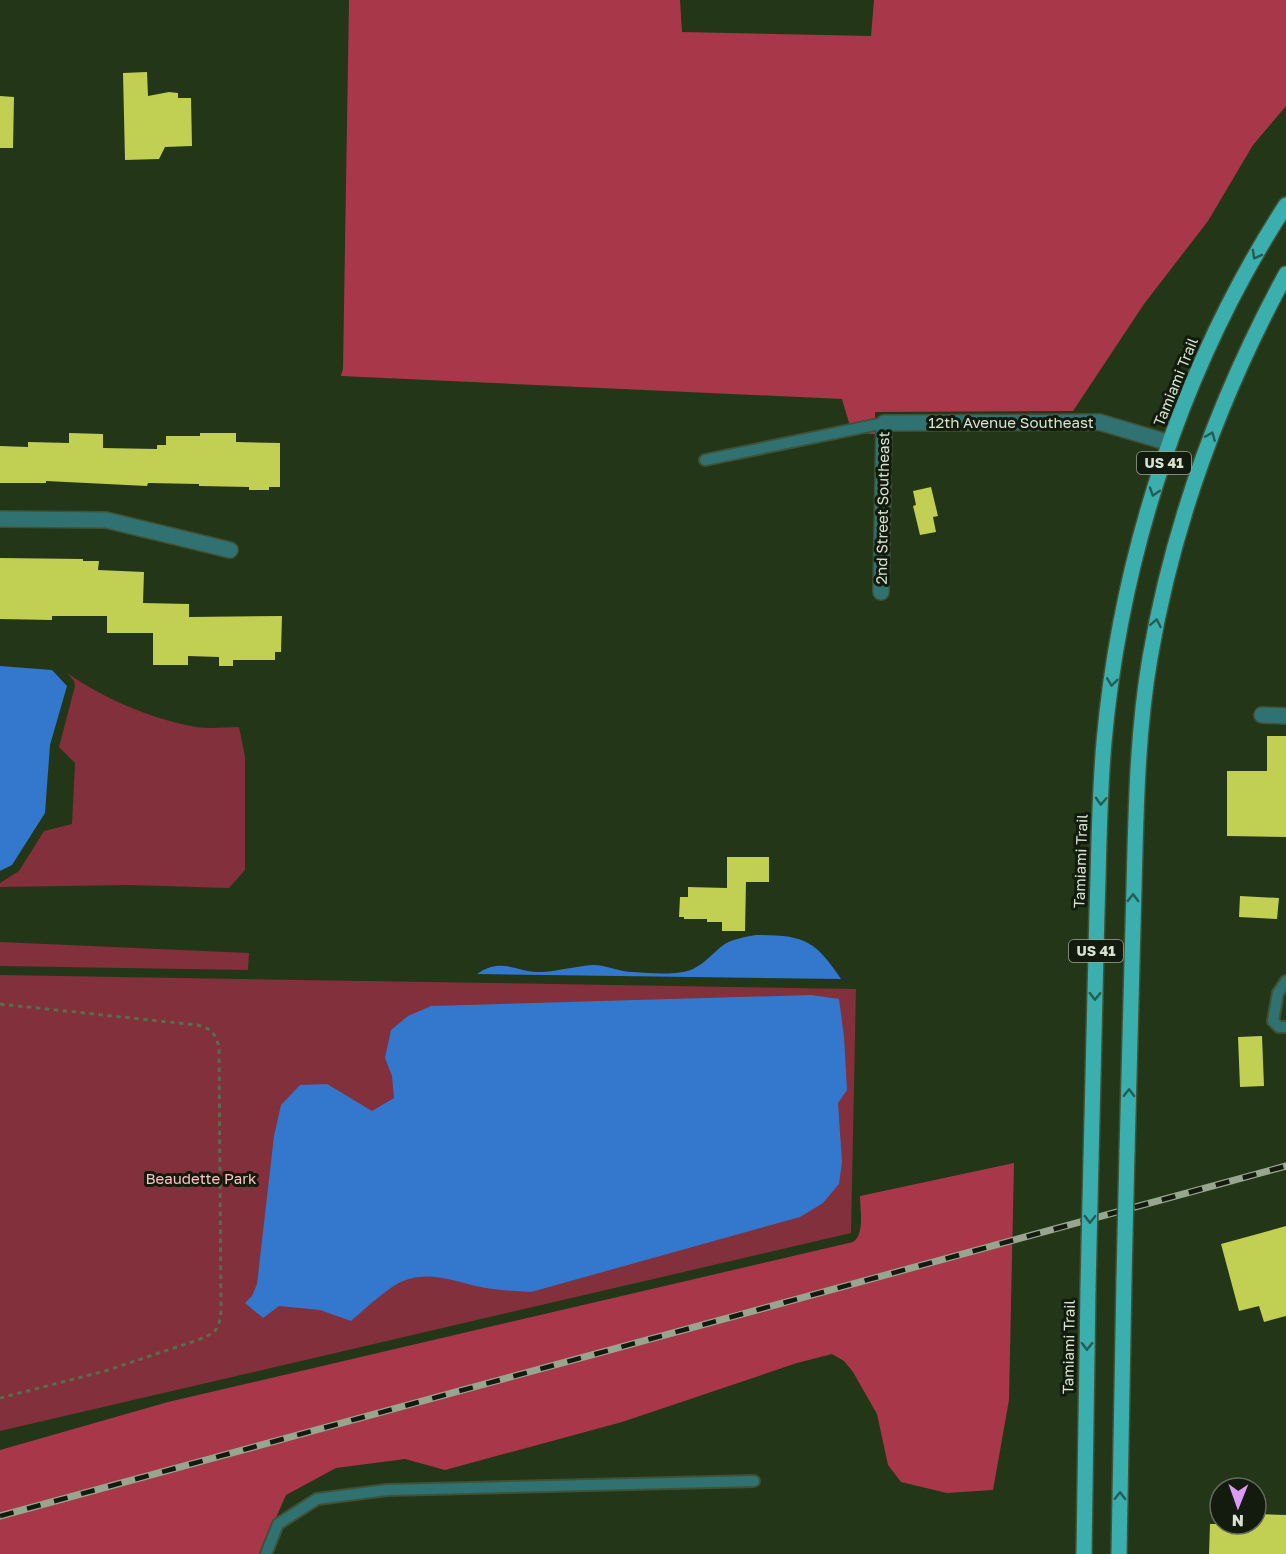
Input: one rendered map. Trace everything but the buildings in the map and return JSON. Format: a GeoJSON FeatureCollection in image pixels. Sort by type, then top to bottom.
{"type":"FeatureCollection","features":[{"type":"Feature","properties":{"kind":"main road","name":"Tamiami Trail"},"geometry":{"type":"LineString","coordinates":[[1084,1554],[1099,832],[1104,742],[1114,664],[1128,588],[1146,518],[1170,443],[1197,372],[1232,298],[1286,205]]}},
{"type":"Feature","properties":{"kind":"main road","name":"US 41"},"geometry":{"type":"LineString","coordinates":[[1119,1554],[1136,818],[1140,743],[1149,659],[1162,596],[1204,453],[1245,355],[1286,274]]}},
{"type":"Feature","properties":{"kind":"street","name":"12th Avenue Southeast"},"geometry":{"type":"LineString","coordinates":[[884,423],[1099,422],[1170,443]]}},
{"type":"Feature","properties":{"kind":"street","name":"2nd Street Southeast"},"geometry":{"type":"LineString","coordinates":[[881,592],[884,423]]}},
{"type":"Feature","properties":{"kind":"street"},"geometry":{"type":"LineString","coordinates":[[0,519],[106,520],[230,550]]}},
{"type":"Feature","properties":{"kind":"street"},"geometry":{"type":"LineString","coordinates":[[1262,715],[1286,716]]}},
{"type":"Feature","properties":{"kind":"lane"},"geometry":{"type":"LineString","coordinates":[[705,460],[884,423]]}},
{"type":"Feature","properties":{"kind":"lane"},"geometry":{"type":"LineString","coordinates":[[1286,981],[1278,993],[1274,1022],[1279,1028],[1286,1027]]}},
{"type":"Feature","properties":{"kind":"lane"},"geometry":{"type":"LineString","coordinates":[[266,1554],[278,1524],[317,1499],[387,1490],[753,1481]]}},
{"type":"Feature","properties":{"kind":"path"},"geometry":{"type":"LineString","coordinates":[[0,1004],[197,1025],[215,1034],[219,1047],[221,1311],[220,1326],[213,1334],[198,1340],[105,1371],[0,1398]]}},
{"type":"Feature","properties":{"kind":"green space"},"geometry":{"type":"Polygon","coordinates":[[[67,673],[129,707],[162,719],[201,728],[239,727],[245,757],[245,870],[229,888],[129,885],[0,887],[0,883],[19,871],[44,831],[72,824],[75,763],[59,747],[75,686],[67,673]]]}},
{"type":"Feature","properties":{"kind":"green space"},"geometry":{"type":"Polygon","coordinates":[[[0,942],[249,953],[248,970],[0,966],[0,942]]]}},
{"type":"Feature","properties":{"kind":"green space","name":"Beaudette Park"},"geometry":{"type":"Polygon","coordinates":[[[0,975],[856,989],[851,1233],[0,1431],[0,975]]]}},
{"type":"Feature","properties":{"kind":"shaded area"},"geometry":{"type":"Polygon","coordinates":[[[349,0],[680,0],[682,32],[871,36],[874,0],[1286,0],[1286,106],[1253,145],[1208,221],[1144,304],[1073,411],[875,412],[875,434],[852,433],[842,399],[341,376],[343,369],[349,0]]]}},
{"type":"Feature","properties":{"kind":"shaded area"},"geometry":{"type":"Polygon","coordinates":[[[1014,1163],[1009,1400],[993,1490],[947,1493],[901,1482],[888,1465],[877,1414],[853,1372],[844,1361],[832,1354],[797,1363],[622,1422],[445,1470],[405,1459],[336,1468],[286,1495],[262,1549],[262,1554],[0,1554],[0,1450],[168,1402],[853,1242],[857,1238],[860,1227],[860,1196],[1014,1163]]]}},
{"type":"Feature","properties":{"kind":"water"},"geometry":{"type":"Polygon","coordinates":[[[0,666],[52,670],[67,686],[50,745],[45,813],[12,865],[0,871],[0,666]]]}},
{"type":"Feature","properties":{"kind":"water"},"geometry":{"type":"Polygon","coordinates":[[[756,935],[786,936],[807,942],[824,956],[841,979],[477,974],[494,966],[542,972],[593,965],[628,972],[679,973],[697,967],[730,942],[756,935]]]}},
{"type":"Feature","properties":{"kind":"water"},"geometry":{"type":"Polygon","coordinates":[[[811,995],[839,999],[847,1090],[838,1103],[842,1162],[839,1184],[823,1203],[800,1217],[531,1292],[476,1286],[439,1278],[412,1278],[390,1288],[351,1321],[320,1310],[279,1306],[263,1318],[245,1303],[252,1296],[257,1284],[274,1136],[281,1105],[300,1085],[327,1084],[372,1111],[394,1098],[392,1076],[385,1058],[391,1030],[408,1016],[431,1006],[811,995]]]}},
{"type":"Feature","properties":{"kind":"railway"},"geometry":{"type":"LineString","coordinates":[[0,1516],[1286,1166]]}}]}
